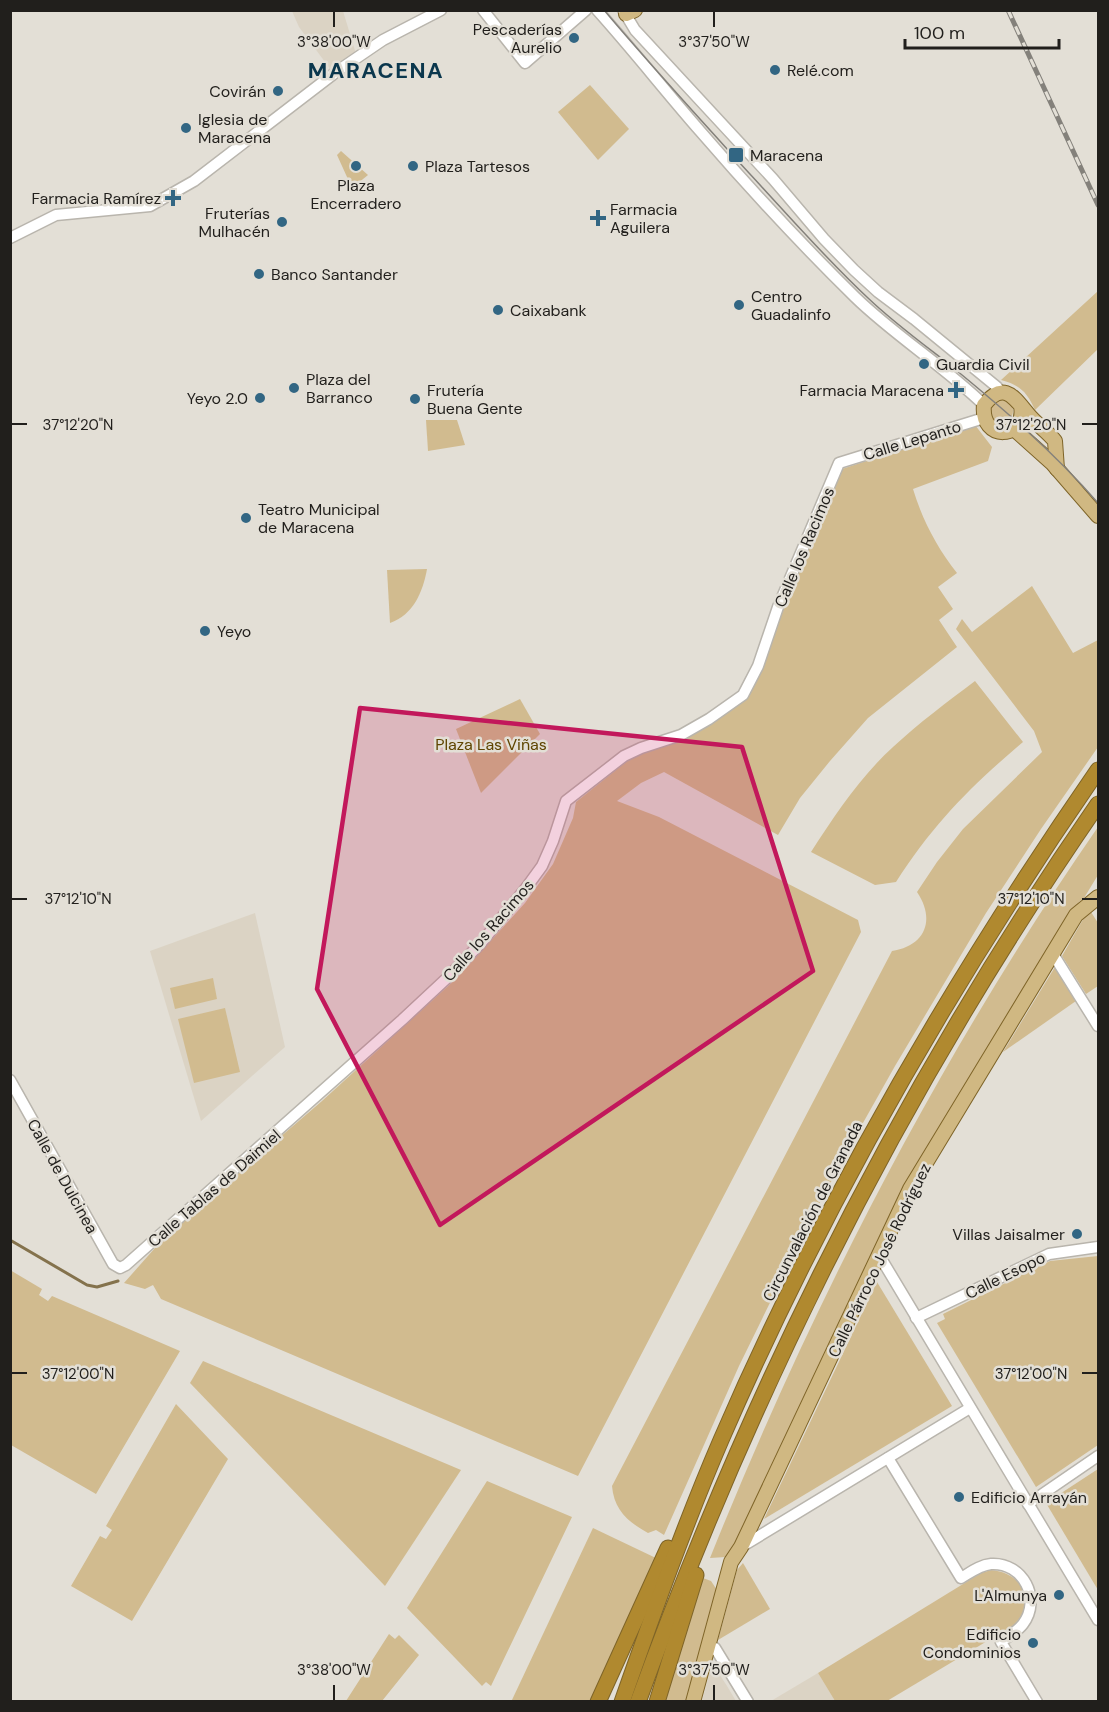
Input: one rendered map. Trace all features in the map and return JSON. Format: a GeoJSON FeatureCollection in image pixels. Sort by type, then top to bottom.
{"type":"FeatureCollection","features":[{"type":"Feature","properties":{"kind":"highway","name":"Circunvalación de Granada"},"geometry":{"type":"LineString","coordinates":[[666,1565],[677,1538],[679,1521],[696,1503],[720,1442],[759,1357],[864,1146],[952,992],[1098,770]]}},
{"type":"Feature","properties":{"kind":"highway"},"geometry":{"type":"LineString","coordinates":[[638,1701],[703,1546],[706,1529],[812,1295],[914,1098],[1014,933],[1098,804]]}},
{"type":"Feature","properties":{"kind":"highway"},"geometry":{"type":"LineString","coordinates":[[597,1701],[666,1565]]}},
{"type":"Feature","properties":{"kind":"highway"},"geometry":{"type":"LineString","coordinates":[[621,1701],[666,1565]]}},
{"type":"Feature","properties":{"kind":"highway"},"geometry":{"type":"LineString","coordinates":[[657,1701],[691,1574]]}},
{"type":"Feature","properties":{"kind":"main road"},"geometry":{"type":"LineString","coordinates":[[1022,406],[1022,419],[1014,429],[997,432],[990,428],[984,411],[994,395],[1001,393],[1014,397],[1055,441],[1057,469]]}},
{"type":"Feature","properties":{"kind":"main road"},"geometry":{"type":"LineString","coordinates":[[1014,429],[1057,469],[1098,516]]}},
{"type":"Feature","properties":{"kind":"main road","name":"Calle Párroco José Rodríguez"},"geometry":{"type":"LineString","coordinates":[[693,1701],[731,1562],[741,1547],[910,1189],[1076,915],[1098,897]]}},
{"type":"Feature","properties":{"kind":"street"},"geometry":{"type":"LineString","coordinates":[[10,238],[56,215],[150,206],[198,178],[318,85],[383,40],[441,10]]}},
{"type":"Feature","properties":{"kind":"street"},"geometry":{"type":"LineString","coordinates":[[483,10],[525,63],[586,10]]}},
{"type":"Feature","properties":{"kind":"street"},"geometry":{"type":"LineString","coordinates":[[597,10],[769,209],[857,300],[984,411]]}},
{"type":"Feature","properties":{"kind":"street"},"geometry":{"type":"LineString","coordinates":[[612,10],[628,12]]}},
{"type":"Feature","properties":{"kind":"street"},"geometry":{"type":"LineString","coordinates":[[611,25],[628,12]]}},
{"type":"Feature","properties":{"kind":"street"},"geometry":{"type":"LineString","coordinates":[[628,12],[635,30],[773,178],[824,239],[854,270],[941,344],[997,387],[1001,393]]}},
{"type":"Feature","properties":{"kind":"street","name":"Calle Lepanto"},"geometry":{"type":"LineString","coordinates":[[839,463],[984,411]]}},
{"type":"Feature","properties":{"kind":"street","name":"Calle los Racimos"},"geometry":{"type":"LineString","coordinates":[[306,1106],[446,979],[506,914],[542,866],[566,801],[624,756],[640,748],[681,735],[743,695],[758,666],[778,607],[839,463]]}},
{"type":"Feature","properties":{"kind":"street"},"geometry":{"type":"LineString","coordinates":[[1053,954],[1098,1026]]}},
{"type":"Feature","properties":{"kind":"street","name":"Calle de Dulcinea"},"geometry":{"type":"LineString","coordinates":[[10,1080],[113,1264],[120,1268]]}},
{"type":"Feature","properties":{"kind":"street","name":"Calle Tablas de Daimiel"},"geometry":{"type":"LineString","coordinates":[[120,1268],[306,1106]]}},
{"type":"Feature","properties":{"kind":"street","name":"Calle Esopo"},"geometry":{"type":"LineString","coordinates":[[916,1318],[1049,1254],[1098,1247]]}},
{"type":"Feature","properties":{"kind":"street"},"geometry":{"type":"LineString","coordinates":[[879,1255],[1098,1620]]}},
{"type":"Feature","properties":{"kind":"street"},"geometry":{"type":"LineString","coordinates":[[872,1269],[881,1270],[890,1275]]}},
{"type":"Feature","properties":{"kind":"street"},"geometry":{"type":"LineString","coordinates":[[741,1547],[970,1408]]}},
{"type":"Feature","properties":{"kind":"street"},"geometry":{"type":"LineString","coordinates":[[1028,1504],[1098,1456]]}},
{"type":"Feature","properties":{"kind":"street"},"geometry":{"type":"LineString","coordinates":[[888,1458],[961,1578],[980,1567],[992,1564],[1004,1565],[1014,1570],[1026,1582],[1031,1597],[1028,1617],[1017,1630],[1001,1642],[1036,1701]]}},
{"type":"Feature","properties":{"kind":"street"},"geometry":{"type":"LineString","coordinates":[[708,1646],[715,1648],[748,1701]]}},
{"type":"Feature","properties":{"kind":"highlighted area"},"geometry":{"type":"Polygon","coordinates":[[[360,708],[742,747],[813,971],[440,1225],[317,989],[360,708]]]}},
{"type":"Feature","properties":{"kind":"shaded area"},"geometry":{"type":"Polygon","coordinates":[[[292,11],[343,11],[356,54],[331,70],[299,27],[292,11]]]}},
{"type":"Feature","properties":{"kind":"shaded area"},"geometry":{"type":"Polygon","coordinates":[[[255,913],[285,1047],[201,1121],[150,951],[255,913]]]}},
{"type":"Feature","properties":{"kind":"shaded area"},"geometry":{"type":"Polygon","coordinates":[[[712,1663],[727,1686],[736,1701],[702,1701],[712,1663]]]}},
{"type":"Feature","properties":{"kind":"shaded area"},"geometry":{"type":"Polygon","coordinates":[[[818,1673],[835,1701],[771,1701],[818,1673]]]}},
{"type":"Feature","properties":{"kind":"green space"},"geometry":{"type":"Polygon","coordinates":[[[590,85],[629,129],[598,160],[558,112],[590,85]]]}},
{"type":"Feature","properties":{"kind":"green space"},"geometry":{"type":"Polygon","coordinates":[[[341,151],[368,175],[352,188],[337,155],[341,151]]]}},
{"type":"Feature","properties":{"kind":"green space"},"geometry":{"type":"Polygon","coordinates":[[[1098,291],[1098,349],[1035,410],[1022,390],[1001,380],[1098,291]]]}},
{"type":"Feature","properties":{"kind":"green space"},"geometry":{"type":"Polygon","coordinates":[[[1001,399],[1010,402],[1013,411],[1010,420],[1001,423],[992,420],[989,411],[992,402],[1001,399]]]}},
{"type":"Feature","properties":{"kind":"green space"},"geometry":{"type":"Polygon","coordinates":[[[426,420],[457,420],[465,445],[428,451],[426,420]]]}},
{"type":"Feature","properties":{"kind":"green space"},"geometry":{"type":"Polygon","coordinates":[[[975,425],[992,447],[988,461],[913,489],[931,533],[957,573],[938,587],[953,609],[939,620],[957,647],[868,718],[800,798],[778,835],[664,772],[641,783],[617,801],[659,817],[858,920],[861,932],[578,1476],[161,1299],[153,1285],[145,1289],[124,1283],[155,1248],[200,1206],[322,1101],[458,977],[525,903],[553,864],[573,818],[576,802],[636,754],[744,696],[842,469],[975,425]]]}},
{"type":"Feature","properties":{"kind":"green space"},"geometry":{"type":"Polygon","coordinates":[[[427,569],[416,602],[405,614],[390,623],[387,570],[427,569]]]}},
{"type":"Feature","properties":{"kind":"green space"},"geometry":{"type":"Polygon","coordinates":[[[1032,586],[1073,653],[1098,640],[1098,747],[986,913],[895,1066],[806,1229],[739,1366],[664,1535],[656,1530],[648,1533],[634,1524],[619,1509],[612,1486],[892,951],[912,944],[924,930],[926,912],[917,892],[963,829],[1042,752],[1034,731],[956,629],[962,619],[972,632],[1032,586]]]}},
{"type":"Feature","properties":{"kind":"green space"},"geometry":{"type":"Polygon","coordinates":[[[975,681],[1023,742],[954,807],[924,842],[896,882],[875,885],[811,852],[849,797],[881,759],[923,721],[975,681]]]}},
{"type":"Feature","properties":{"kind":"green space","name":"Plaza Las Viñas"},"geometry":{"type":"Polygon","coordinates":[[[520,699],[540,734],[481,793],[456,729],[520,699]]]}},
{"type":"Feature","properties":{"kind":"green space"},"geometry":{"type":"Polygon","coordinates":[[[1098,827],[1098,875],[1079,902],[922,1161],[733,1554],[710,1558],[792,1367],[884,1181],[933,1090],[986,1001],[1040,913],[1098,827]]]}},
{"type":"Feature","properties":{"kind":"green space"},"geometry":{"type":"Polygon","coordinates":[[[1091,912],[1098,923],[1098,986],[1086,994],[1062,956],[1085,916],[1091,912]]]}},
{"type":"Feature","properties":{"kind":"green space"},"geometry":{"type":"Polygon","coordinates":[[[1055,967],[1076,1001],[1003,1052],[1055,967]]]}},
{"type":"Feature","properties":{"kind":"green space"},"geometry":{"type":"Polygon","coordinates":[[[213,978],[217,999],[175,1009],[170,988],[213,978]]]}},
{"type":"Feature","properties":{"kind":"green space"},"geometry":{"type":"Polygon","coordinates":[[[225,1008],[240,1072],[194,1083],[178,1019],[225,1008]]]}},
{"type":"Feature","properties":{"kind":"green space"},"geometry":{"type":"Polygon","coordinates":[[[1098,1256],[1098,1445],[1036,1487],[937,1323],[945,1319],[943,1314],[1050,1261],[1098,1256]]]}},
{"type":"Feature","properties":{"kind":"green space"},"geometry":{"type":"Polygon","coordinates":[[[10,1270],[42,1289],[39,1295],[48,1301],[52,1296],[180,1351],[96,1494],[11,1445],[10,1270]]]}},
{"type":"Feature","properties":{"kind":"green space"},"geometry":{"type":"Polygon","coordinates":[[[877,1282],[952,1406],[764,1519],[877,1282]]]}},
{"type":"Feature","properties":{"kind":"green space"},"geometry":{"type":"Polygon","coordinates":[[[203,1361],[461,1470],[385,1586],[190,1383],[203,1361]]]}},
{"type":"Feature","properties":{"kind":"green space"},"geometry":{"type":"Polygon","coordinates":[[[176,1404],[228,1459],[132,1621],[71,1586],[100,1536],[106,1539],[112,1530],[106,1526],[176,1404]]]}},
{"type":"Feature","properties":{"kind":"green space"},"geometry":{"type":"Polygon","coordinates":[[[1098,1469],[1098,1590],[1046,1503],[1098,1469]]]}},
{"type":"Feature","properties":{"kind":"green space"},"geometry":{"type":"Polygon","coordinates":[[[487,1481],[572,1517],[491,1686],[486,1682],[482,1686],[407,1608],[487,1481]]]}},
{"type":"Feature","properties":{"kind":"green space"},"geometry":{"type":"Polygon","coordinates":[[[593,1528],[658,1559],[592,1701],[511,1702],[593,1528]]]}},
{"type":"Feature","properties":{"kind":"green space"},"geometry":{"type":"Polygon","coordinates":[[[743,1563],[770,1609],[718,1640],[737,1570],[743,1563]]]}},
{"type":"Feature","properties":{"kind":"green space"},"geometry":{"type":"Polygon","coordinates":[[[991,1570],[1011,1576],[1023,1590],[1025,1607],[1014,1625],[887,1701],[835,1701],[818,1673],[981,1573],[991,1570]]]}},
{"type":"Feature","properties":{"kind":"green space"},"geometry":{"type":"Polygon","coordinates":[[[703,1578],[711,1581],[717,1590],[689,1701],[665,1702],[685,1630],[703,1578]]]}},
{"type":"Feature","properties":{"kind":"green space"},"geometry":{"type":"Polygon","coordinates":[[[389,1634],[395,1639],[399,1635],[419,1655],[382,1701],[346,1701],[389,1634]]]}},
{"type":"Feature","properties":{"kind":"waterway"},"geometry":{"type":"LineString","coordinates":[[10,1240],[87,1285],[97,1287],[118,1281]]}},
{"type":"Feature","properties":{"kind":"tram line"},"geometry":{"type":"LineString","coordinates":[[604,10],[807,237],[852,283],[886,315],[1025,429],[1098,503]]}},
{"type":"Feature","properties":{"kind":"railway"},"geometry":{"type":"LineString","coordinates":[[1008,10],[1098,205]]}},
{"type":"Feature","properties":{"kind":"place","name":"Pescaderías Aurelio"},"geometry":{"type":"Point","coordinates":[574,38]}},
{"type":"Feature","properties":{"kind":"place","name":"Relé.com"},"geometry":{"type":"Point","coordinates":[775,70]}},
{"type":"Feature","properties":{"kind":"place","name":"Covirán"},"geometry":{"type":"Point","coordinates":[278,91]}},
{"type":"Feature","properties":{"kind":"place","name":"Iglesia de Maracena"},"geometry":{"type":"Point","coordinates":[186,128]}},
{"type":"Feature","properties":{"kind":"place","name":"Maracena"},"geometry":{"type":"Point","coordinates":[736,155]}},
{"type":"Feature","properties":{"kind":"place","name":"Plaza Encerradero"},"geometry":{"type":"Point","coordinates":[356,166]}},
{"type":"Feature","properties":{"kind":"place","name":"Plaza Tartesos"},"geometry":{"type":"Point","coordinates":[413,166]}},
{"type":"Feature","properties":{"kind":"place","name":"Farmacia Ramírez"},"geometry":{"type":"Point","coordinates":[173,198]}},
{"type":"Feature","properties":{"kind":"place","name":"Farmacia Aguilera"},"geometry":{"type":"Point","coordinates":[598,218]}},
{"type":"Feature","properties":{"kind":"place","name":"Fruterías Mulhacén"},"geometry":{"type":"Point","coordinates":[282,222]}},
{"type":"Feature","properties":{"kind":"place","name":"Banco Santander"},"geometry":{"type":"Point","coordinates":[259,274]}},
{"type":"Feature","properties":{"kind":"place","name":"Centro Guadalinfo"},"geometry":{"type":"Point","coordinates":[739,305]}},
{"type":"Feature","properties":{"kind":"place","name":"Caixabank"},"geometry":{"type":"Point","coordinates":[498,310]}},
{"type":"Feature","properties":{"kind":"place","name":"Guardia Civil"},"geometry":{"type":"Point","coordinates":[924,364]}},
{"type":"Feature","properties":{"kind":"place","name":"Plaza del Barranco"},"geometry":{"type":"Point","coordinates":[294,388]}},
{"type":"Feature","properties":{"kind":"place","name":"Farmacia Maracena"},"geometry":{"type":"Point","coordinates":[956,390]}},
{"type":"Feature","properties":{"kind":"place","name":"Yeyo 2.0"},"geometry":{"type":"Point","coordinates":[260,398]}},
{"type":"Feature","properties":{"kind":"place","name":"Frutería Buena Gente"},"geometry":{"type":"Point","coordinates":[415,399]}},
{"type":"Feature","properties":{"kind":"place","name":"Teatro Municipal de Maracena"},"geometry":{"type":"Point","coordinates":[246,518]}},
{"type":"Feature","properties":{"kind":"place","name":"Yeyo"},"geometry":{"type":"Point","coordinates":[205,631]}},
{"type":"Feature","properties":{"kind":"place","name":"Villas Jaisalmer"},"geometry":{"type":"Point","coordinates":[1077,1234]}},
{"type":"Feature","properties":{"kind":"place","name":"Edificio Arrayán"},"geometry":{"type":"Point","coordinates":[959,1497]}},
{"type":"Feature","properties":{"kind":"place","name":"L'Almunya"},"geometry":{"type":"Point","coordinates":[1059,1595]}},
{"type":"Feature","properties":{"kind":"place","name":"Edificio Condominios"},"geometry":{"type":"Point","coordinates":[1033,1643]}},
{"type":"Feature","properties":{"kind":"district","name":"MARACENA"},"geometry":{"type":"Point","coordinates":[376,70]}}]}
